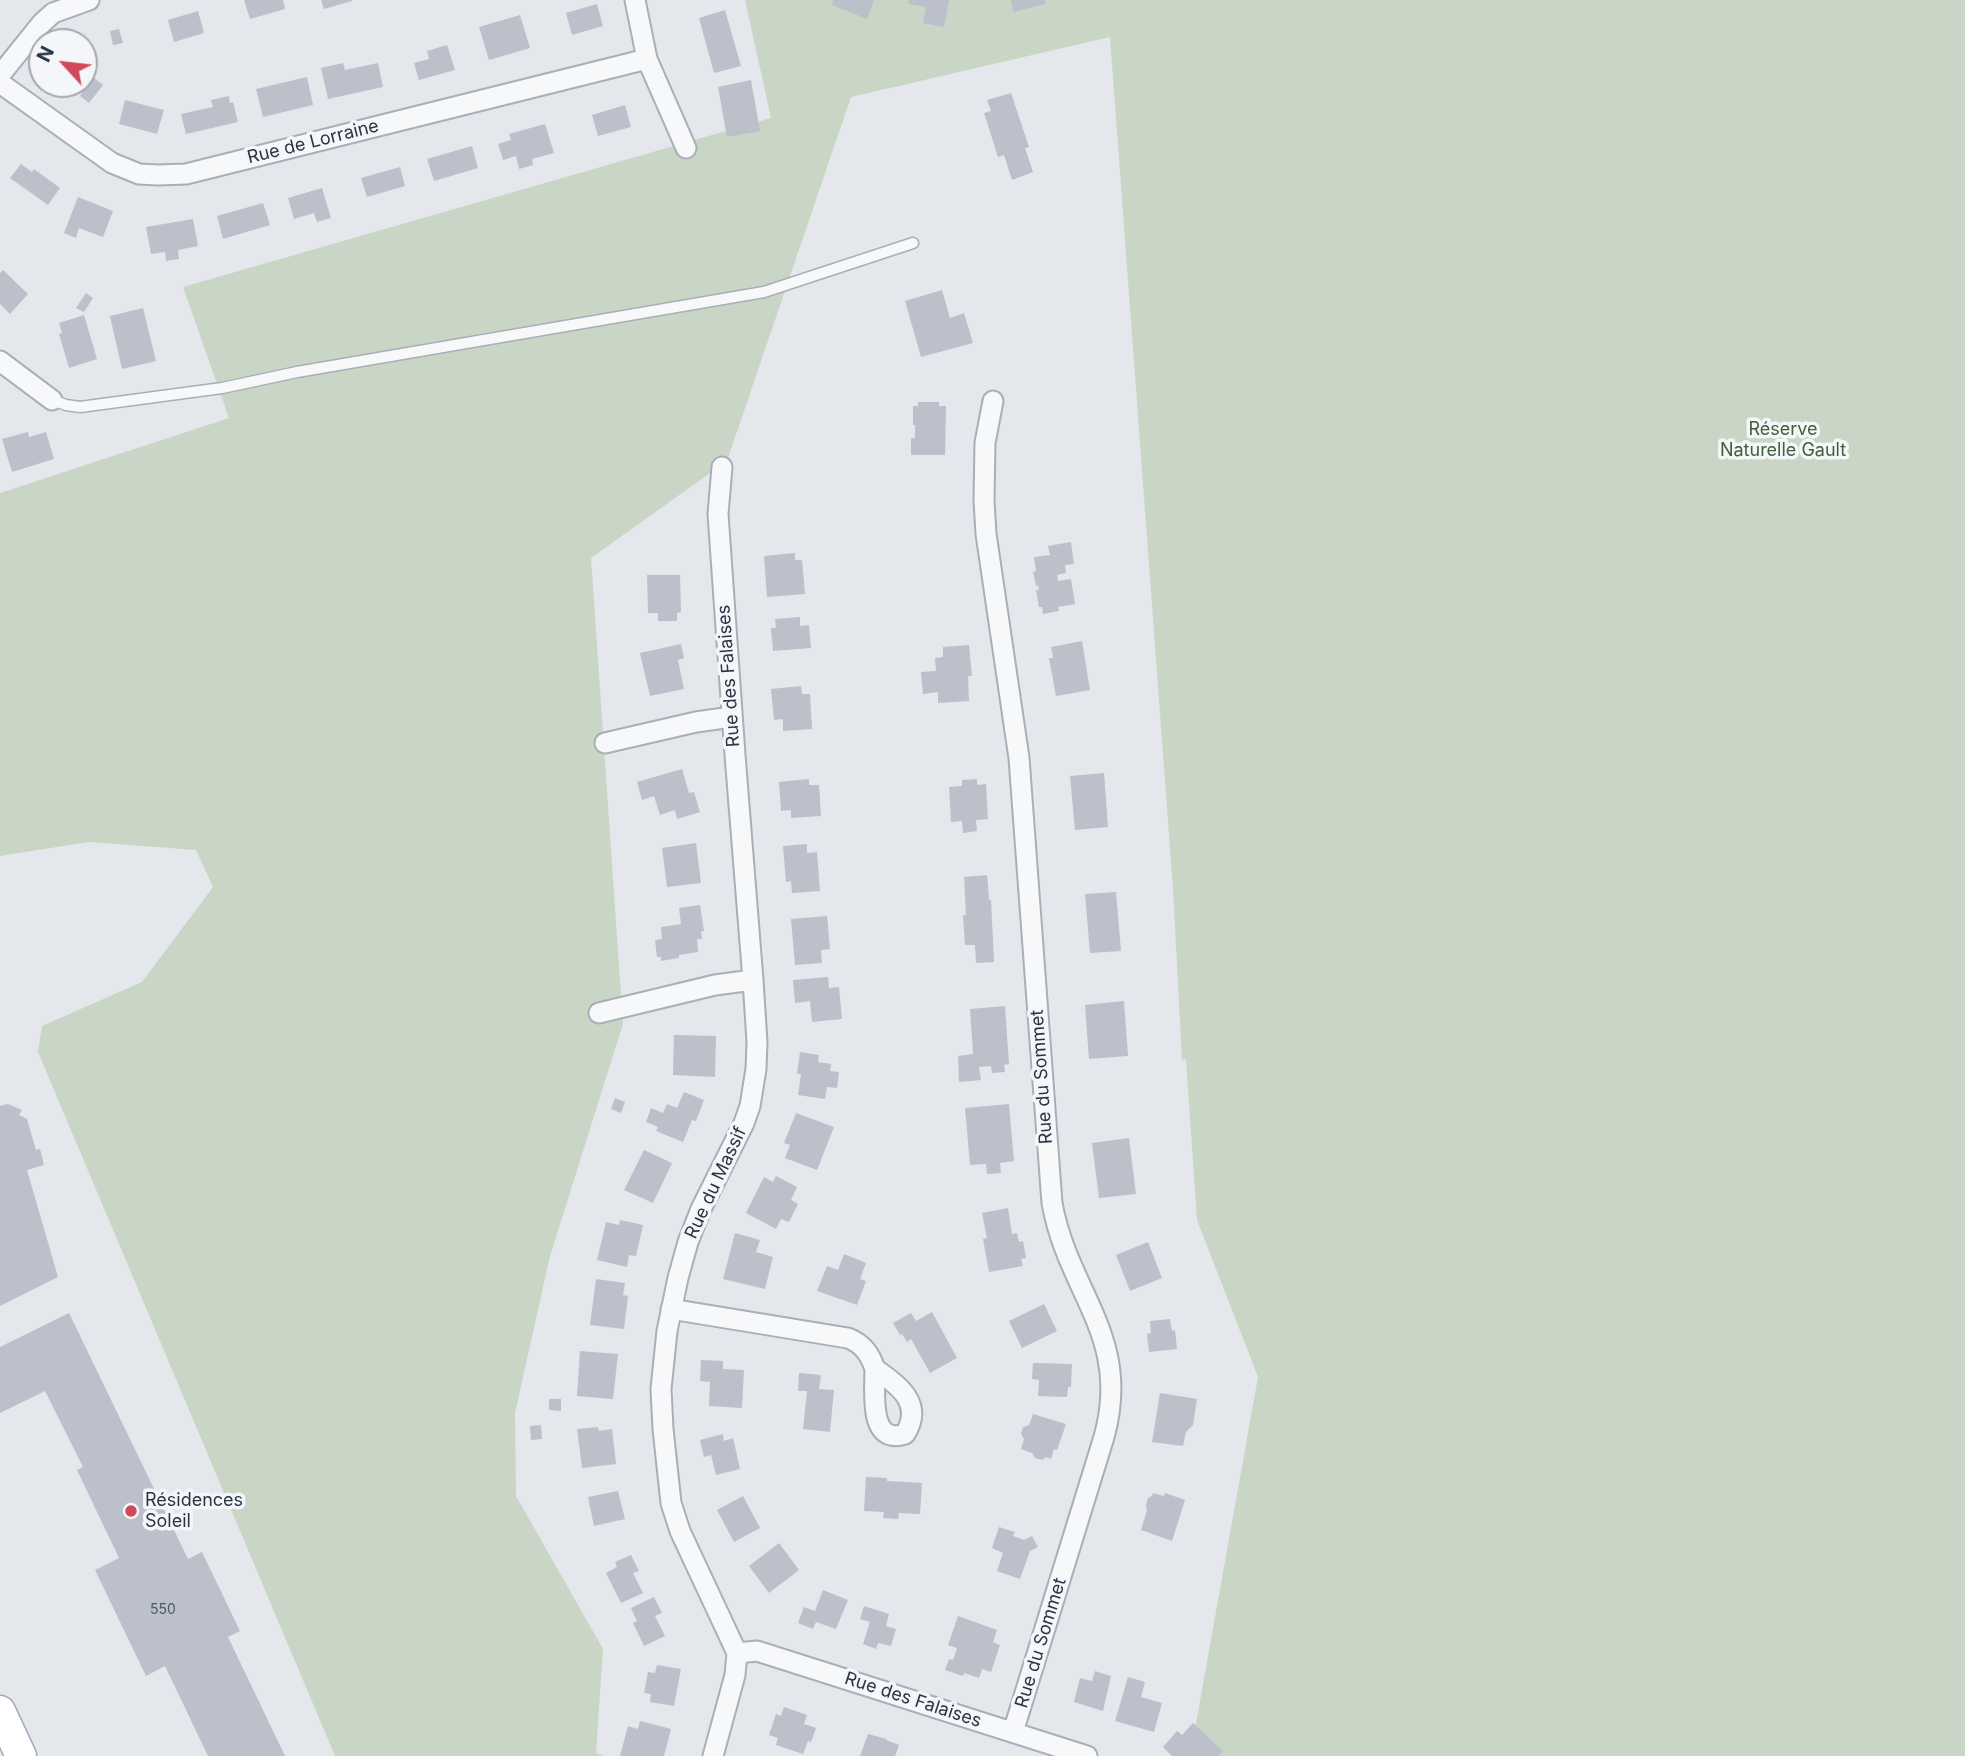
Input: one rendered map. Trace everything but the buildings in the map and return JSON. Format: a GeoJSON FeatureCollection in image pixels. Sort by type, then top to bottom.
{"type":"FeatureCollection","features":[{"type":"Feature","properties":{"kind":"main road"},"geometry":{"type":"LineString","coordinates":[[0,1711],[22,1756]]}},
{"type":"Feature","properties":{"kind":"street"},"geometry":{"type":"LineString","coordinates":[[0,75],[53,13],[89,0]]}},
{"type":"Feature","properties":{"kind":"street"},"geometry":{"type":"LineString","coordinates":[[635,0],[647,59],[685,148]]}},
{"type":"Feature","properties":{"kind":"street","name":"Rue de Lorraine"},"geometry":{"type":"LineString","coordinates":[[0,83],[112,163],[139,174],[186,174],[647,59]]}},
{"type":"Feature","properties":{"kind":"street"},"geometry":{"type":"LineString","coordinates":[[0,361],[52,400]]}},
{"type":"Feature","properties":{"kind":"street","name":"Rue du Sommet"},"geometry":{"type":"LineString","coordinates":[[993,401],[985,443],[985,523],[1018,747],[1052,1203],[1063,1247],[1105,1342],[1112,1383],[1108,1424],[1013,1732]]}},
{"type":"Feature","properties":{"kind":"street","name":"Rue des Falaises"},"geometry":{"type":"LineString","coordinates":[[723,467],[718,514],[745,886]]}},
{"type":"Feature","properties":{"kind":"street"},"geometry":{"type":"LineString","coordinates":[[605,743],[696,722],[732,717]]}},
{"type":"Feature","properties":{"kind":"street","name":"Rue du Massif"},"geometry":{"type":"LineString","coordinates":[[737,1653],[680,1531],[671,1503],[663,1429],[662,1389],[671,1309],[688,1242],[750,1106],[757,1042],[745,886]]}},
{"type":"Feature","properties":{"kind":"street"},"geometry":{"type":"LineString","coordinates":[[599,1013],[715,985],[753,980]]}},
{"type":"Feature","properties":{"kind":"street"},"geometry":{"type":"LineString","coordinates":[[671,1309],[848,1338],[863,1346],[875,1369]]}},
{"type":"Feature","properties":{"kind":"street","name":"Rue des Falaises"},"geometry":{"type":"LineString","coordinates":[[737,1653],[757,1651],[1087,1756]]}},
{"type":"Feature","properties":{"kind":"street"},"geometry":{"type":"LineString","coordinates":[[713,1756],[735,1675],[737,1653]]}},
{"type":"Feature","properties":{"kind":"lane"},"geometry":{"type":"LineString","coordinates":[[52,400],[80,407],[222,388],[297,372],[764,292],[913,243]]}},
{"type":"Feature","properties":{"kind":"green space","name":"Réserve Naturelle Gault"},"geometry":{"type":"Polygon","coordinates":[[[745,0],[1965,0],[1965,1756],[1214,1756],[1195,1729],[1258,1377],[1197,1220],[1186,1059],[1182,1060],[1173,889],[1110,37],[851,97],[727,461],[591,558],[623,1024],[550,1256],[515,1413],[516,1496],[603,1649],[596,1753],[604,1756],[335,1756],[38,1052],[42,1026],[142,982],[213,887],[196,850],[89,842],[0,856],[0,493],[229,418],[183,287],[771,118],[745,0]]]}},
{"type":"Feature","properties":{"kind":"place","name":"Résidences Soleil"},"geometry":{"type":"Point","coordinates":[131,1511]}}]}
